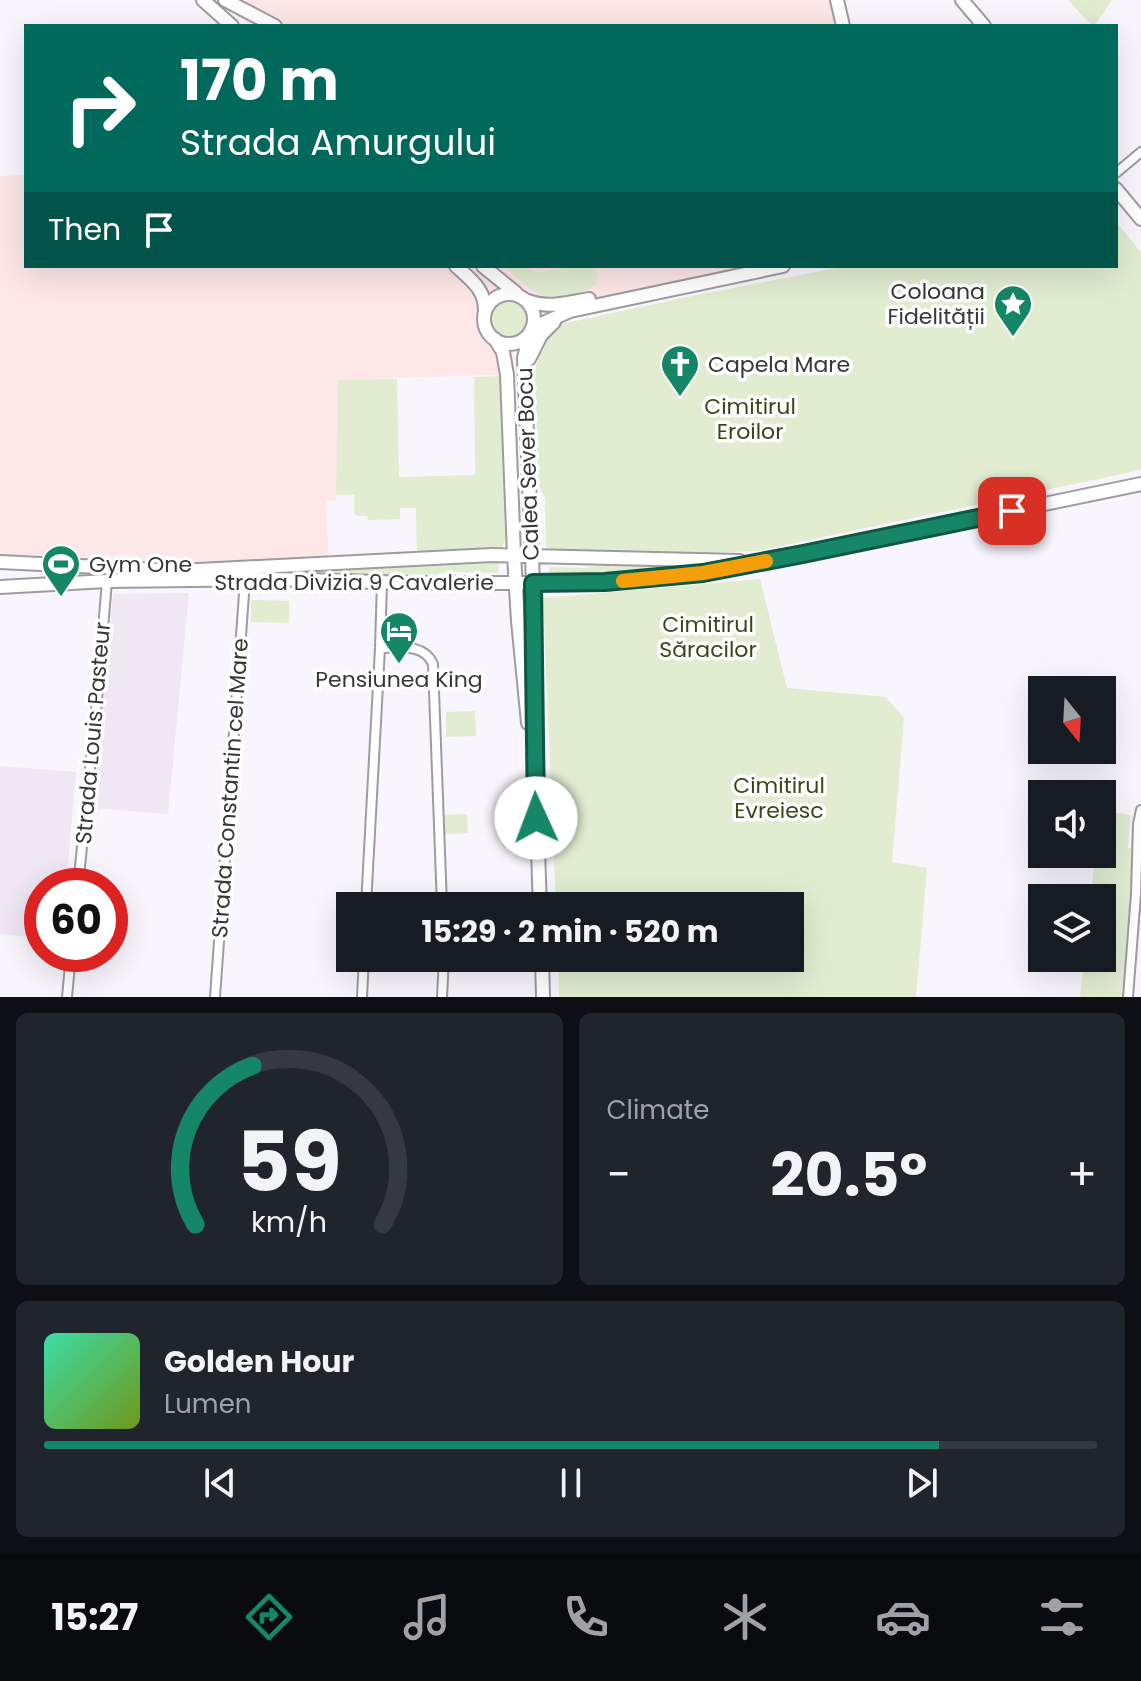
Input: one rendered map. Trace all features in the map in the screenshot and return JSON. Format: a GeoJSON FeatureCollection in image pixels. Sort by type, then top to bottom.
{"type":"FeatureCollection","features":[{"type":"Feature","properties":{"kind":"main road"},"geometry":{"type":"LineString","coordinates":[[203,0],[230,24]]}},
{"type":"Feature","properties":{"kind":"main road"},"geometry":{"type":"LineString","coordinates":[[225,0],[271,24]]}},
{"type":"Feature","properties":{"kind":"main road"},"geometry":{"type":"LineString","coordinates":[[837,0],[843,24]]}},
{"type":"Feature","properties":{"kind":"main road"},"geometry":{"type":"LineString","coordinates":[[962,0],[982,24]]}},
{"type":"Feature","properties":{"kind":"main road"},"geometry":{"type":"LineString","coordinates":[[1118,191],[1137,215]]}},
{"type":"Feature","properties":{"kind":"main road"},"geometry":{"type":"LineString","coordinates":[[1118,206],[1137,215]]}},
{"type":"Feature","properties":{"kind":"main road"},"geometry":{"type":"LineString","coordinates":[[458,268],[479,288],[485,303],[486,329],[494,339],[506,343],[515,343],[531,329],[566,313],[774,268]]}},
{"type":"Feature","properties":{"kind":"main road"},"geometry":{"type":"LineString","coordinates":[[485,268],[524,299],[533,313],[531,329]]}},
{"type":"Feature","properties":{"kind":"main road"},"geometry":{"type":"LineString","coordinates":[[484,312],[490,302],[500,295],[509,294],[543,305],[555,305],[738,268]]}},
{"type":"Feature","properties":{"kind":"main road"},"geometry":{"type":"LineString","coordinates":[[525,372],[541,335],[566,313]]}},
{"type":"Feature","properties":{"kind":"main road","name":"Calea Sever Bocu"},"geometry":{"type":"LineString","coordinates":[[531,329],[525,348],[525,372],[539,892]]}},
{"type":"Feature","properties":{"kind":"main road","name":"Calea Sever Bocu"},"geometry":{"type":"LineString","coordinates":[[494,339],[503,352],[508,382],[515,583],[535,791]]}},
{"type":"Feature","properties":{"kind":"main road"},"geometry":{"type":"LineString","coordinates":[[803,554],[1141,484]]}},
{"type":"Feature","properties":{"kind":"main road","name":"Strada Divizia 9 Cavalerie"},"geometry":{"type":"LineString","coordinates":[[0,562],[179,571],[437,557],[532,555],[738,561],[803,554]]}},
{"type":"Feature","properties":{"kind":"main road","name":"Strada Divizia 9 Cavalerie"},"geometry":{"type":"LineString","coordinates":[[0,587],[107,581],[605,582],[681,576],[803,554]]}},
{"type":"Feature","properties":{"kind":"main road"},"geometry":{"type":"LineString","coordinates":[[542,972],[543,997]]}},
{"type":"Feature","properties":{"kind":"street"},"geometry":{"type":"LineString","coordinates":[[1118,171],[1141,152]]}},
{"type":"Feature","properties":{"kind":"street","name":"Strada Constantin cel Mare"},"geometry":{"type":"LineString","coordinates":[[215,997],[245,580]]}},
{"type":"Feature","properties":{"kind":"street","name":"Strada Louis Pasteur"},"geometry":{"type":"LineString","coordinates":[[80,868],[107,581]]}},
{"type":"Feature","properties":{"kind":"street"},"geometry":{"type":"LineString","coordinates":[[367,892],[382,582]]}},
{"type":"Feature","properties":{"kind":"street"},"geometry":{"type":"LineString","coordinates":[[380,648],[416,649],[431,657],[433,664],[441,892]]}},
{"type":"Feature","properties":{"kind":"street"},"geometry":{"type":"LineString","coordinates":[[1128,997],[1138,894],[1138,824],[1141,810]]}},
{"type":"Feature","properties":{"kind":"street"},"geometry":{"type":"LineString","coordinates":[[67,997],[69,972]]}},
{"type":"Feature","properties":{"kind":"street"},"geometry":{"type":"LineString","coordinates":[[362,997],[363,972]]}},
{"type":"Feature","properties":{"kind":"street"},"geometry":{"type":"LineString","coordinates":[[442,997],[443,972]]}},
{"type":"Feature","properties":{"kind":"shaded area"},"geometry":{"type":"Polygon","coordinates":[[[214,0],[837,0],[843,24],[250,24],[214,0]]]}},
{"type":"Feature","properties":{"kind":"shaded area"},"geometry":{"type":"Polygon","coordinates":[[[24,175],[24,268],[738,268],[510,316],[515,374],[338,380],[336,500],[326,501],[329,564],[132,570],[0,563],[0,176],[24,175]]]}},
{"type":"Feature","properties":{"kind":"shaded area"},"geometry":{"type":"Polygon","coordinates":[[[189,593],[168,814],[93,808],[113,594],[189,593]]]}},
{"type":"Feature","properties":{"kind":"shaded area"},"geometry":{"type":"Polygon","coordinates":[[[0,766],[76,772],[68,868],[24,868],[24,936],[0,934],[0,766]]]}},
{"type":"Feature","properties":{"kind":"green space"},"geometry":{"type":"Polygon","coordinates":[[[1068,0],[1112,0],[1095,24],[1090,24],[1068,0]]]}},
{"type":"Feature","properties":{"kind":"green space","name":"Cimitirul Eroilor"},"geometry":{"type":"Polygon","coordinates":[[[1118,224],[1141,252],[1141,470],[757,551],[681,554],[546,549],[545,498],[538,483],[535,371],[547,338],[561,324],[837,268],[1118,268],[1118,224]]]}},
{"type":"Feature","properties":{"kind":"green space"},"geometry":{"type":"Polygon","coordinates":[[[505,268],[543,272],[595,268],[597,275],[596,285],[590,289],[557,296],[541,294],[505,268]]]}},
{"type":"Feature","properties":{"kind":"green space"},"geometry":{"type":"Polygon","coordinates":[[[508,294],[525,302],[533,319],[525,336],[508,344],[491,336],[483,319],[491,302],[508,294]]]}},
{"type":"Feature","properties":{"kind":"green space"},"geometry":{"type":"Polygon","coordinates":[[[502,376],[505,542],[502,555],[417,558],[416,508],[400,508],[400,519],[368,520],[367,516],[357,516],[354,512],[354,495],[336,495],[338,380],[397,379],[399,477],[475,475],[474,377],[502,376]]]}},
{"type":"Feature","properties":{"kind":"green space"},"geometry":{"type":"Polygon","coordinates":[[[498,563],[499,573],[450,572],[420,577],[254,575],[260,573],[498,563]]]}},
{"type":"Feature","properties":{"kind":"green space"},"geometry":{"type":"Polygon","coordinates":[[[606,563],[688,565],[690,570],[549,580],[549,567],[587,568],[606,563]]]}},
{"type":"Feature","properties":{"kind":"green space","name":"Cimitirul Evreiesc"},"geometry":{"type":"Polygon","coordinates":[[[760,579],[787,688],[886,697],[904,718],[892,862],[927,868],[916,997],[559,997],[558,972],[804,972],[804,892],[555,892],[543,598],[760,579]]]}},
{"type":"Feature","properties":{"kind":"green space"},"geometry":{"type":"Polygon","coordinates":[[[251,600],[289,601],[289,623],[251,622],[251,600]]]}},
{"type":"Feature","properties":{"kind":"green space"},"geometry":{"type":"Polygon","coordinates":[[[475,711],[476,736],[446,737],[446,712],[475,711]]]}},
{"type":"Feature","properties":{"kind":"green space"},"geometry":{"type":"Polygon","coordinates":[[[1116,813],[1131,815],[1128,848],[1138,850],[1128,997],[1080,997],[1083,972],[1116,972],[1116,884],[1092,884],[1094,868],[1116,868],[1116,813]]]}},
{"type":"Feature","properties":{"kind":"green space"},"geometry":{"type":"Polygon","coordinates":[[[467,814],[468,833],[443,834],[442,815],[467,814]]]}},
{"type":"Feature","properties":{"kind":"slow traffic"},"geometry":{"type":"LineString","coordinates":[[623,581],[703,573],[766,561]]}},
{"type":"Feature","properties":{"kind":"place","name":"Coloana Fidelității"},"geometry":{"type":"Point","coordinates":[1013,338]}},
{"type":"Feature","properties":{"kind":"place","name":"Capela Mare"},"geometry":{"type":"Point","coordinates":[680,398]}},
{"type":"Feature","properties":{"kind":"place","name":"Gym One"},"geometry":{"type":"Point","coordinates":[61,598]}},
{"type":"Feature","properties":{"kind":"place","name":"Pensiunea King"},"geometry":{"type":"Point","coordinates":[399,665]}},
{"type":"Feature","properties":{"kind":"route"},"geometry":{"type":"LineString","coordinates":[[536,818],[533,583],[605,582],[703,573],[1012,511]]}},
{"type":"Feature","properties":{"kind":"park label","name":"Cimitirul Săracilor"},"geometry":{"type":"Point","coordinates":[708,636]}}]}
